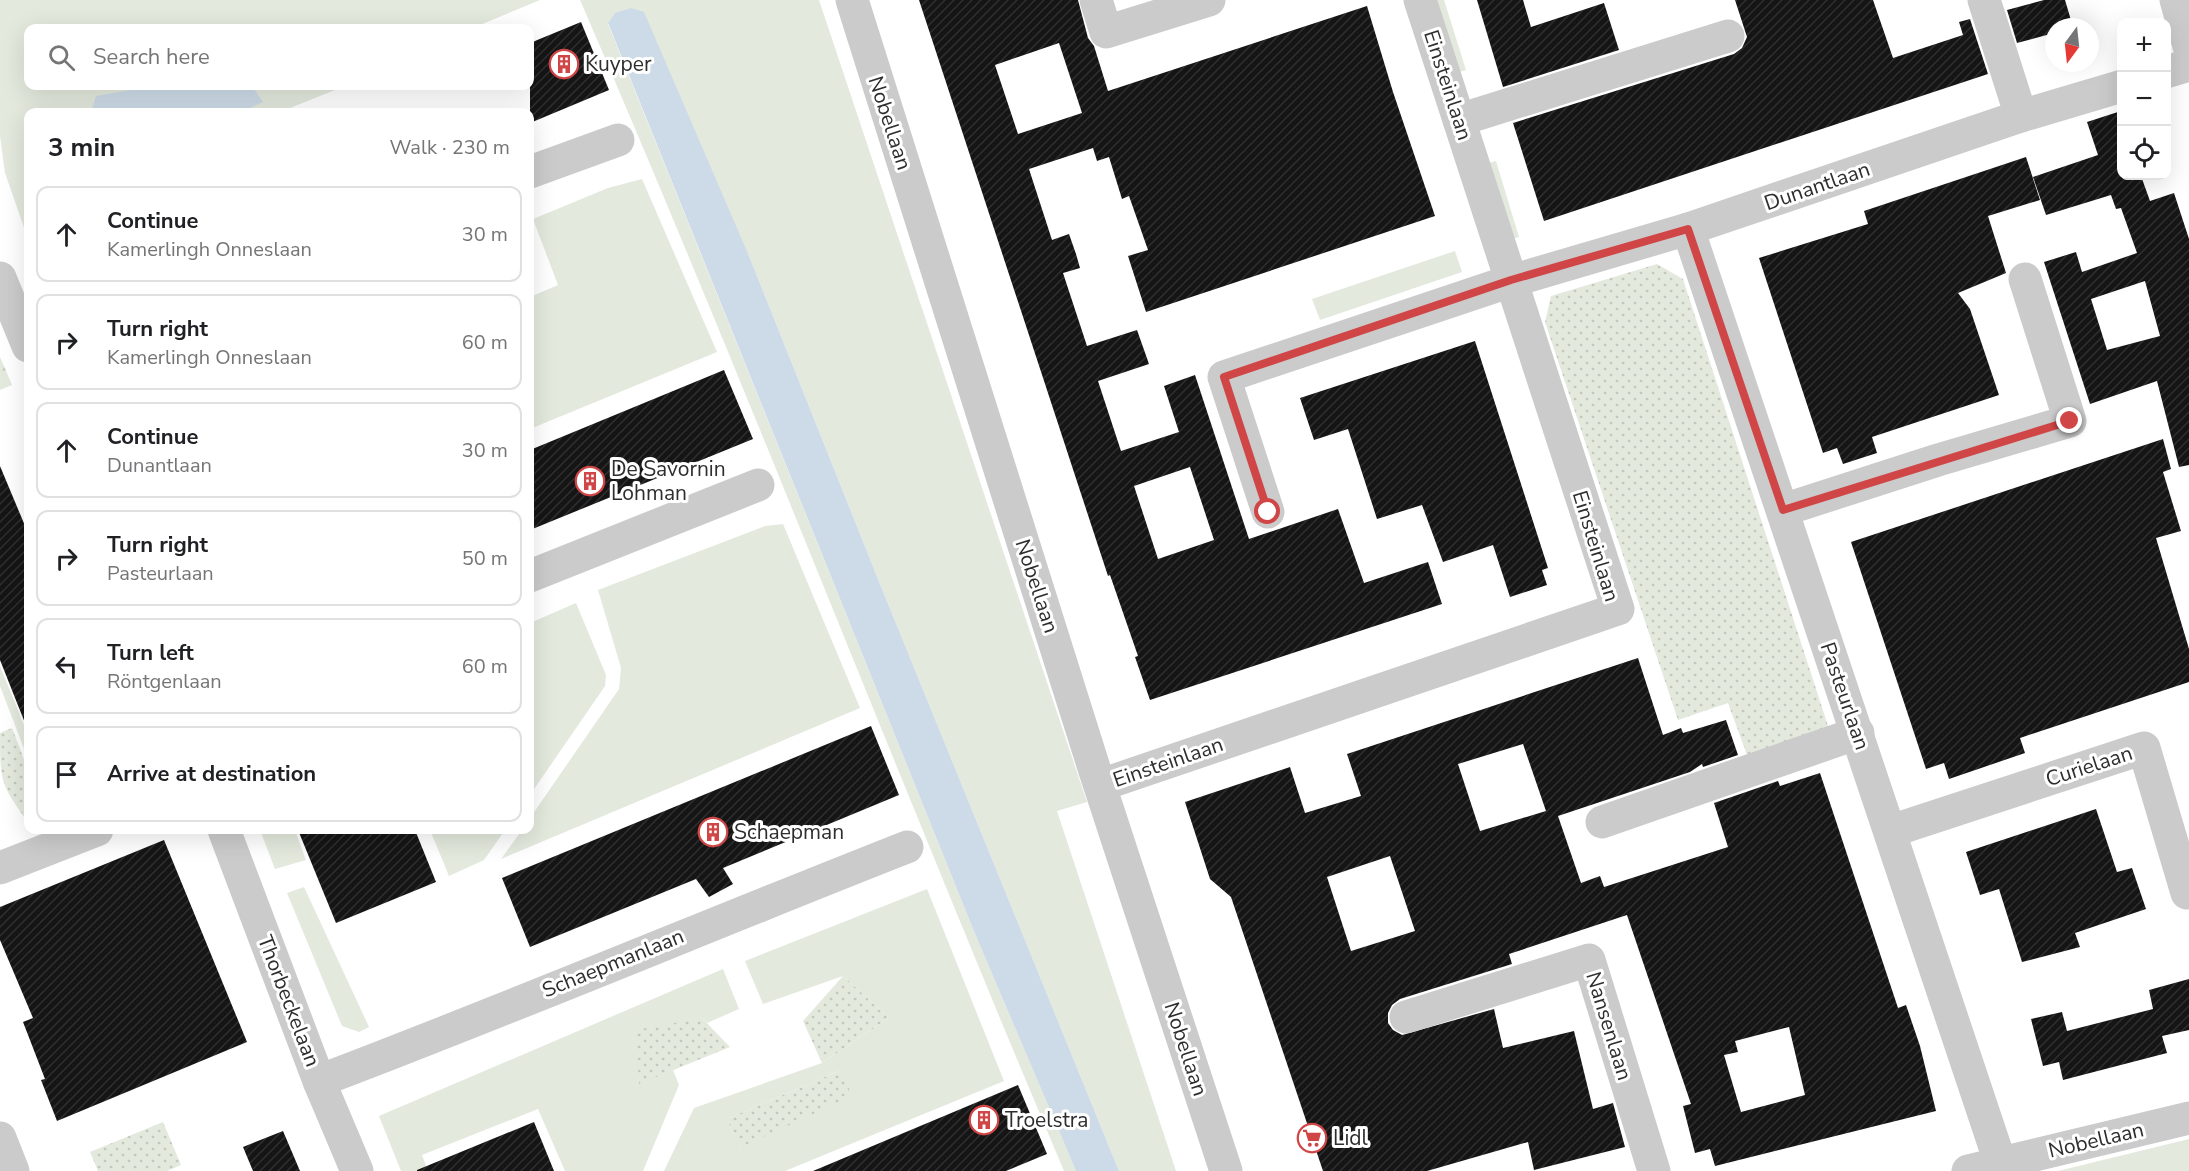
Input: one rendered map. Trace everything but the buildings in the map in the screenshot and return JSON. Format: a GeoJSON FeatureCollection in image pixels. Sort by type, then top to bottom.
{"type":"FeatureCollection","features":[{"type":"Feature","properties":{"kind":"street","name":"Nobellaan"},"geometry":{"type":"LineString","coordinates":[[852,0],[1226,1171]]}},
{"type":"Feature","properties":{"kind":"street"},"geometry":{"type":"LineString","coordinates":[[1096,0],[1107,32],[1209,0]]}},
{"type":"Feature","properties":{"kind":"street","name":"Einsteinlaan"},"geometry":{"type":"LineString","coordinates":[[1101,785],[1618,609],[1420,0]]}},
{"type":"Feature","properties":{"kind":"street"},"geometry":{"type":"LineString","coordinates":[[1984,0],[2022,116]]}},
{"type":"Feature","properties":{"kind":"street"},"geometry":{"type":"LineString","coordinates":[[2175,0],[2189,46]]}},
{"type":"Feature","properties":{"kind":"street"},"geometry":{"type":"LineString","coordinates":[[1459,120],[1728,36]]}},
{"type":"Feature","properties":{"kind":"street"},"geometry":{"type":"LineString","coordinates":[[2171,70],[2189,65]]}},
{"type":"Feature","properties":{"kind":"street","name":"Dunantlaan"},"geometry":{"type":"LineString","coordinates":[[1268,512],[1224,377],[1511,280],[1688,229],[2022,116],[2117,87]]}},
{"type":"Feature","properties":{"kind":"street"},"geometry":{"type":"LineString","coordinates":[[534,171],[618,140]]}},
{"type":"Feature","properties":{"kind":"street","name":"Pasteurlaan"},"geometry":{"type":"LineString","coordinates":[[1688,229],[1891,831],[2001,1167]]}},
{"type":"Feature","properties":{"kind":"street"},"geometry":{"type":"LineString","coordinates":[[0,278],[24,336]]}},
{"type":"Feature","properties":{"kind":"street"},"geometry":{"type":"LineString","coordinates":[[1783,510],[2070,421],[2025,279]]}},
{"type":"Feature","properties":{"kind":"street"},"geometry":{"type":"LineString","coordinates":[[534,574],[758,484]]}},
{"type":"Feature","properties":{"kind":"street"},"geometry":{"type":"LineString","coordinates":[[1602,822],[1858,733]]}},
{"type":"Feature","properties":{"kind":"street","name":"Curielaan"},"geometry":{"type":"LineString","coordinates":[[1891,831],[2144,748],[2187,892]]}},
{"type":"Feature","properties":{"kind":"street"},"geometry":{"type":"LineString","coordinates":[[0,868],[87,834]]}},
{"type":"Feature","properties":{"kind":"street","name":"Thorbeckelaan"},"geometry":{"type":"LineString","coordinates":[[226,834],[319,1081],[357,1171]]}},
{"type":"Feature","properties":{"kind":"street","name":"Schaepmanlaan"},"geometry":{"type":"LineString","coordinates":[[319,1081],[456,1029],[651,948],[907,847]]}},
{"type":"Feature","properties":{"kind":"street","name":"Nansenlaan"},"geometry":{"type":"LineString","coordinates":[[1406,1017],[1589,960],[1654,1171]]}},
{"type":"Feature","properties":{"kind":"street","name":"Nobellaan"},"geometry":{"type":"LineString","coordinates":[[1968,1171],[2001,1167],[2189,1118]]}},
{"type":"Feature","properties":{"kind":"street"},"geometry":{"type":"LineString","coordinates":[[0,1138],[13,1171]]}},
{"type":"Feature","properties":{"kind":"green space"},"geometry":{"type":"Polygon","coordinates":[[[0,0],[540,0],[483,24],[24,24],[24,90],[335,90],[290,108],[24,108],[24,228],[5,173],[0,136],[0,0]]]}},
{"type":"Feature","properties":{"kind":"green space"},"geometry":{"type":"Polygon","coordinates":[[[580,0],[819,0],[1087,802],[1057,811],[1176,1171],[1119,1171],[749,256],[615,13],[608,24],[973,929],[1076,1171],[1064,1171],[703,292],[580,0]]]}},
{"type":"Feature","properties":{"kind":"green space"},"geometry":{"type":"Polygon","coordinates":[[[1435,0],[1444,0],[1466,70],[1456,73],[1435,0]]]}},
{"type":"Feature","properties":{"kind":"green space"},"geometry":{"type":"Polygon","coordinates":[[[1496,161],[1519,237],[1509,240],[1485,164],[1496,161]]]}},
{"type":"Feature","properties":{"kind":"green space"},"geometry":{"type":"Polygon","coordinates":[[[642,179],[717,352],[534,427],[534,295],[558,285],[534,219],[608,188],[642,179]]]}},
{"type":"Feature","properties":{"kind":"green space"},"geometry":{"type":"Polygon","coordinates":[[[1455,251],[1462,272],[1320,320],[1312,299],[1455,251]]]}},
{"type":"Feature","properties":{"kind":"green space"},"geometry":{"type":"Polygon","coordinates":[[[1657,264],[1683,279],[1829,729],[1748,758],[1728,703],[1678,720],[1545,322],[1551,296],[1657,264]]]}},
{"type":"Feature","properties":{"kind":"green space"},"geometry":{"type":"Polygon","coordinates":[[[0,357],[12,385],[0,390],[0,357]]]}},
{"type":"Feature","properties":{"kind":"green space"},"geometry":{"type":"Polygon","coordinates":[[[783,524],[860,708],[501,859],[519,834],[534,834],[534,812],[619,689],[621,668],[598,590],[765,526],[783,524]]]}},
{"type":"Feature","properties":{"kind":"green space"},"geometry":{"type":"Polygon","coordinates":[[[576,603],[606,675],[605,686],[534,789],[534,621],[576,603]]]}},
{"type":"Feature","properties":{"kind":"green space"},"geometry":{"type":"Polygon","coordinates":[[[0,666],[24,725],[24,749],[0,686],[0,666]]]}},
{"type":"Feature","properties":{"kind":"green space"},"geometry":{"type":"Polygon","coordinates":[[[12,728],[24,760],[24,816],[7,790],[1,772],[0,733],[12,728]]]}},
{"type":"Feature","properties":{"kind":"green space"},"geometry":{"type":"Polygon","coordinates":[[[262,834],[296,834],[306,860],[275,869],[262,834]]]}},
{"type":"Feature","properties":{"kind":"green space"},"geometry":{"type":"Polygon","coordinates":[[[432,834],[502,834],[484,860],[449,876],[432,834]]]}},
{"type":"Feature","properties":{"kind":"green space"},"geometry":{"type":"Polygon","coordinates":[[[304,887],[369,1027],[359,1032],[342,1026],[287,893],[304,887]]]}},
{"type":"Feature","properties":{"kind":"green space"},"geometry":{"type":"Polygon","coordinates":[[[927,889],[1004,1081],[785,1171],[664,1171],[694,1108],[822,1063],[889,1018],[843,976],[763,1004],[745,961],[927,889]],[[841,1070],[727,1119],[740,1148],[841,1070]]]}},
{"type":"Feature","properties":{"kind":"green space"},"geometry":{"type":"Polygon","coordinates":[[[723,969],[739,1009],[707,1023],[702,1018],[639,1083],[673,1070],[679,1085],[643,1171],[565,1171],[538,1109],[422,1155],[428,1171],[401,1171],[379,1116],[723,969]]]}},
{"type":"Feature","properties":{"kind":"green space"},"geometry":{"type":"Polygon","coordinates":[[[843,976],[889,1018],[822,1063],[803,1021],[843,976]]]}},
{"type":"Feature","properties":{"kind":"green space"},"geometry":{"type":"Polygon","coordinates":[[[702,1018],[730,1047],[639,1084],[636,1030],[702,1018]]]}},
{"type":"Feature","properties":{"kind":"green space"},"geometry":{"type":"Polygon","coordinates":[[[841,1070],[852,1096],[739,1148],[727,1119],[841,1070]]]}},
{"type":"Feature","properties":{"kind":"green space"},"geometry":{"type":"Polygon","coordinates":[[[163,1122],[181,1165],[167,1171],[98,1171],[90,1152],[163,1122]]]}},
{"type":"Feature","properties":{"kind":"green space"},"geometry":{"type":"Polygon","coordinates":[[[2189,1139],[2189,1171],[2058,1171],[2189,1139]]]}},
{"type":"Feature","properties":{"kind":"water"},"geometry":{"type":"Polygon","coordinates":[[[631,8],[644,12],[749,256],[1119,1171],[1076,1171],[973,929],[608,23],[615,13],[631,8]]]}},
{"type":"Feature","properties":{"kind":"water"},"geometry":{"type":"Polygon","coordinates":[[[130,90],[255,90],[263,102],[250,108],[92,108],[96,96],[130,90]]]}},
{"type":"Feature","properties":{"kind":"place","name":"Kuyper"},"geometry":{"type":"Point","coordinates":[564,64]}},
{"type":"Feature","properties":{"kind":"place","name":"De Savornin Lohman"},"geometry":{"type":"Point","coordinates":[590,481]}},
{"type":"Feature","properties":{"kind":"place","name":"Schaepman"},"geometry":{"type":"Point","coordinates":[713,832]}},
{"type":"Feature","properties":{"kind":"place","name":"Troelstra"},"geometry":{"type":"Point","coordinates":[984,1120]}},
{"type":"Feature","properties":{"kind":"place","name":"Lidl"},"geometry":{"type":"Point","coordinates":[1312,1138]}},
{"type":"Feature","properties":{"kind":"route"},"geometry":{"type":"LineString","coordinates":[[1268,512],[1224,377],[1511,280],[1688,229],[1783,510],[1938,460],[2070,421]]}}]}
